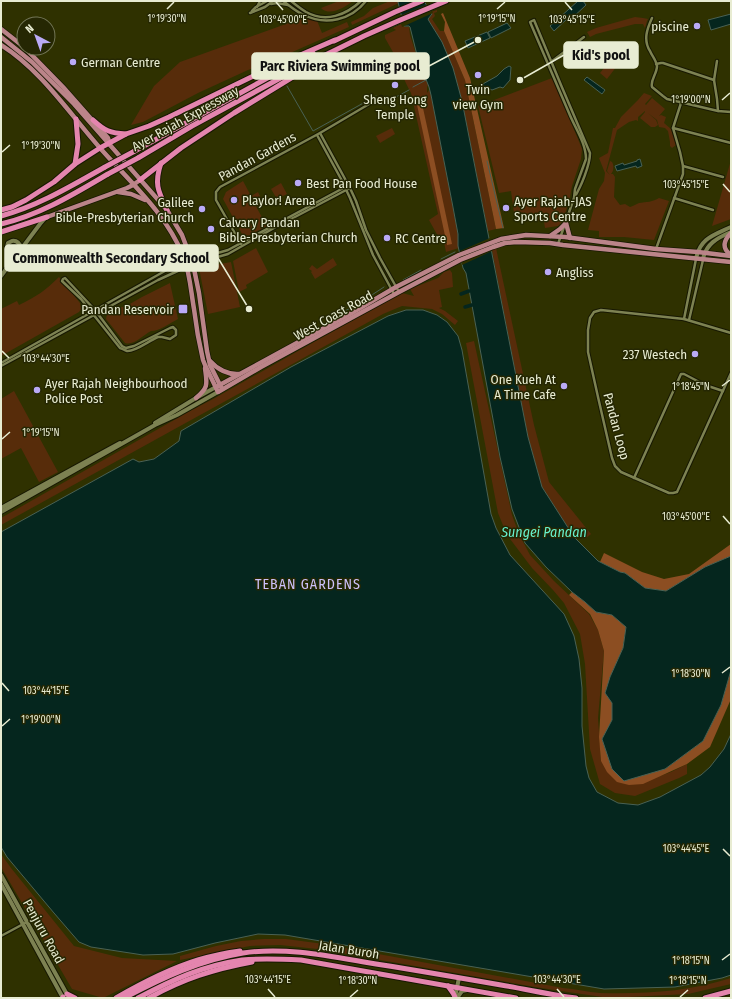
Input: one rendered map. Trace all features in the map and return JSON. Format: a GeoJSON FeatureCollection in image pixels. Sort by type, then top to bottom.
{"type":"FeatureCollection","features":[{"type":"Feature","properties":{"kind":"highway","name":"Ayer Rajah Expressway"},"geometry":{"type":"LineString","coordinates":[[1,216],[28,208],[60,193],[335,40],[422,1]]}},
{"type":"Feature","properties":{"kind":"highway","name":"Ayer Rajah Expressway"},"geometry":{"type":"LineString","coordinates":[[1,224],[30,216],[63,200],[276,80],[358,39],[446,1]]}},
{"type":"Feature","properties":{"kind":"highway"},"geometry":{"type":"LineString","coordinates":[[1,210],[12,207],[26,200],[54,182],[75,164],[109,143],[149,126],[268,69],[335,40]]}},
{"type":"Feature","properties":{"kind":"highway"},"geometry":{"type":"LineString","coordinates":[[140,180],[181,148],[307,68],[312,62]]}},
{"type":"Feature","properties":{"kind":"highway"},"geometry":{"type":"LineString","coordinates":[[75,164],[78,144],[76,119]]}},
{"type":"Feature","properties":{"kind":"highway"},"geometry":{"type":"LineString","coordinates":[[93,120],[112,133],[128,134]]}},
{"type":"Feature","properties":{"kind":"highway"},"geometry":{"type":"LineString","coordinates":[[162,162],[158,176],[158,188],[167,210]]}},
{"type":"Feature","properties":{"kind":"highway"},"geometry":{"type":"LineString","coordinates":[[1,232],[47,217]]}},
{"type":"Feature","properties":{"kind":"highway"},"geometry":{"type":"LineString","coordinates":[[116,998],[165,972],[198,960],[243,950],[269,951]]}},
{"type":"Feature","properties":{"kind":"highway","name":"Jalan Buroh"},"geometry":{"type":"LineString","coordinates":[[138,998],[194,969],[215,960],[243,953],[269,951],[341,958],[513,987],[556,996],[576,998]]}},
{"type":"Feature","properties":{"kind":"highway"},"geometry":{"type":"LineString","coordinates":[[149,998],[173,986],[209,972],[270,959]]}},
{"type":"Feature","properties":{"kind":"highway","name":"Jalan Buroh"},"geometry":{"type":"LineString","coordinates":[[124,998],[166,977],[194,969],[244,960],[270,959],[301,960],[516,998]]}},
{"type":"Feature","properties":{"kind":"highway"},"geometry":{"type":"LineString","coordinates":[[447,986],[453,992],[455,998]]}},
{"type":"Feature","properties":{"kind":"highway"},"geometry":{"type":"LineString","coordinates":[[705,998],[731,991]]}},
{"type":"Feature","properties":{"kind":"highway"},"geometry":{"type":"LineString","coordinates":[[65,997],[75,998]]}},
{"type":"Feature","properties":{"kind":"main road"},"geometry":{"type":"LineString","coordinates":[[1,29],[16,41]]}},
{"type":"Feature","properties":{"kind":"main road"},"geometry":{"type":"LineString","coordinates":[[1,37],[32,62],[74,104],[167,210],[182,234],[192,262],[199,293],[208,358],[219,389]]}},
{"type":"Feature","properties":{"kind":"main road"},"geometry":{"type":"LineString","coordinates":[[3,46],[7,47],[8,43]]}},
{"type":"Feature","properties":{"kind":"main road"},"geometry":{"type":"LineString","coordinates":[[3,46],[45,83],[100,148],[150,202],[168,227],[186,264],[205,365],[206,388],[204,392],[196,398]]}},
{"type":"Feature","properties":{"kind":"main road"},"geometry":{"type":"LineString","coordinates":[[29,56],[32,62]]}},
{"type":"Feature","properties":{"kind":"main road"},"geometry":{"type":"LineString","coordinates":[[33,56],[93,120],[108,138],[109,143]]}},
{"type":"Feature","properties":{"kind":"main road"},"geometry":{"type":"LineString","coordinates":[[1,276],[40,224],[47,217],[116,192],[133,185],[140,180]]}},
{"type":"Feature","properties":{"kind":"main road"},"geometry":{"type":"LineString","coordinates":[[116,192],[131,194],[150,202]]}},
{"type":"Feature","properties":{"kind":"main road"},"geometry":{"type":"LineString","coordinates":[[550,236],[566,223]]}},
{"type":"Feature","properties":{"kind":"main road"},"geometry":{"type":"LineString","coordinates":[[566,223],[570,238]]}},
{"type":"Feature","properties":{"kind":"main road"},"geometry":{"type":"LineString","coordinates":[[696,259],[698,252],[707,239],[731,227]]}},
{"type":"Feature","properties":{"kind":"main road"},"geometry":{"type":"LineString","coordinates":[[703,259],[704,253],[714,241],[731,232]]}},
{"type":"Feature","properties":{"kind":"main road"},"geometry":{"type":"LineString","coordinates":[[731,232],[726,238],[724,244],[726,250],[731,255]]}},
{"type":"Feature","properties":{"kind":"main road","name":"West Coast Road"},"geometry":{"type":"LineString","coordinates":[[1,508],[140,431],[196,398],[219,389],[241,373],[350,314],[394,288],[507,238],[526,235],[550,236],[656,249],[731,255]]}},
{"type":"Feature","properties":{"kind":"main road"},"geometry":{"type":"LineString","coordinates":[[7,269],[8,243],[16,241],[22,249]]}},
{"type":"Feature","properties":{"kind":"main road","name":"West Coast Road"},"geometry":{"type":"LineString","coordinates":[[493,244],[517,242],[550,243],[731,262]]}},
{"type":"Feature","properties":{"kind":"main road"},"geometry":{"type":"LineString","coordinates":[[172,267],[179,256],[180,250]]}},
{"type":"Feature","properties":{"kind":"main road","name":"West Coast Road"},"geometry":{"type":"LineString","coordinates":[[1,512],[219,389],[460,258]]}},
{"type":"Feature","properties":{"kind":"main road"},"geometry":{"type":"LineString","coordinates":[[208,358],[214,365],[223,371],[233,374],[241,373]]}},
{"type":"Feature","properties":{"kind":"main road"},"geometry":{"type":"LineString","coordinates":[[205,365],[219,389]]}},
{"type":"Feature","properties":{"kind":"main road","name":"Penjuru Road"},"geometry":{"type":"LineString","coordinates":[[1,875],[65,997]]}},
{"type":"Feature","properties":{"kind":"main road","name":"Penjuru Road"},"geometry":{"type":"LineString","coordinates":[[1,884],[25,923]]}},
{"type":"Feature","properties":{"kind":"main road"},"geometry":{"type":"LineString","coordinates":[[455,998],[459,978]]}},
{"type":"Feature","properties":{"kind":"main road"},"geometry":{"type":"LineString","coordinates":[[455,998],[467,990]]}},
{"type":"Feature","properties":{"kind":"street"},"geometry":{"type":"LineString","coordinates":[[260,1],[250,13],[270,4],[277,3],[290,6]]}},
{"type":"Feature","properties":{"kind":"street"},"geometry":{"type":"LineString","coordinates":[[256,7],[267,1]]}},
{"type":"Feature","properties":{"kind":"street"},"geometry":{"type":"LineString","coordinates":[[270,4],[273,1]]}},
{"type":"Feature","properties":{"kind":"street"},"geometry":{"type":"LineString","coordinates":[[283,1],[310,18],[330,21],[342,19],[353,13],[366,1]]}},
{"type":"Feature","properties":{"kind":"street"},"geometry":{"type":"LineString","coordinates":[[291,1],[306,12],[321,17],[340,15],[350,11],[361,1]]}},
{"type":"Feature","properties":{"kind":"street"},"geometry":{"type":"LineString","coordinates":[[652,18],[646,36],[646,41],[656,64],[656,73],[651,83],[652,87],[665,98],[718,111],[731,112]]}},
{"type":"Feature","properties":{"kind":"street"},"geometry":{"type":"LineString","coordinates":[[550,63],[530,22],[531,21],[534,20],[542,38],[574,126],[585,147],[586,159],[558,244]]}},
{"type":"Feature","properties":{"kind":"street"},"geometry":{"type":"LineString","coordinates":[[550,63],[584,37]]}},
{"type":"Feature","properties":{"kind":"street"},"geometry":{"type":"LineString","coordinates":[[538,39],[542,38]]}},
{"type":"Feature","properties":{"kind":"street"},"geometry":{"type":"LineString","coordinates":[[717,61],[714,80],[718,99],[718,111]]}},
{"type":"Feature","properties":{"kind":"street"},"geometry":{"type":"LineString","coordinates":[[656,64],[663,63],[714,80]]}},
{"type":"Feature","properties":{"kind":"street","name":"Pandan Gardens"},"geometry":{"type":"LineString","coordinates":[[242,245],[216,200],[217,190],[317,135],[381,97]]}},
{"type":"Feature","properties":{"kind":"street"},"geometry":{"type":"LineString","coordinates":[[656,249],[683,174],[683,166],[674,128],[681,103]]}},
{"type":"Feature","properties":{"kind":"street"},"geometry":{"type":"LineString","coordinates":[[674,128],[731,143]]}},
{"type":"Feature","properties":{"kind":"street"},"geometry":{"type":"LineString","coordinates":[[320,133],[356,201],[369,236],[394,288]]}},
{"type":"Feature","properties":{"kind":"street"},"geometry":{"type":"LineString","coordinates":[[317,135],[346,189],[380,269],[397,293]]}},
{"type":"Feature","properties":{"kind":"street"},"geometry":{"type":"LineString","coordinates":[[683,166],[724,177]]}},
{"type":"Feature","properties":{"kind":"street"},"geometry":{"type":"LineString","coordinates":[[339,193],[342,185],[341,179]]}},
{"type":"Feature","properties":{"kind":"street"},"geometry":{"type":"LineString","coordinates":[[1,363],[172,267],[228,254],[349,187]]}},
{"type":"Feature","properties":{"kind":"street"},"geometry":{"type":"LineString","coordinates":[[339,193],[346,194],[350,198]]}},
{"type":"Feature","properties":{"kind":"street"},"geometry":{"type":"LineString","coordinates":[[674,198],[713,210]]}},
{"type":"Feature","properties":{"kind":"street"},"geometry":{"type":"LineString","coordinates":[[1,366],[192,262],[195,257],[225,251],[242,245]]}},
{"type":"Feature","properties":{"kind":"street"},"geometry":{"type":"LineString","coordinates":[[684,319],[696,259]]}},
{"type":"Feature","properties":{"kind":"street"},"geometry":{"type":"LineString","coordinates":[[689,320],[703,259]]}},
{"type":"Feature","properties":{"kind":"street"},"geometry":{"type":"LineString","coordinates":[[95,310],[65,278],[63,279],[62,281],[82,299],[92,312],[96,314],[122,346],[126,348],[134,346],[173,327],[177,332],[176,335],[170,339],[162,337],[133,350],[124,350],[120,348],[96,314],[95,310]]}},
{"type":"Feature","properties":{"kind":"street","name":"Pandan Loop"},"geometry":{"type":"LineString","coordinates":[[731,333],[684,319],[601,310],[594,312],[590,318],[588,352],[615,466],[622,472],[669,493],[677,492],[731,374]]}},
{"type":"Feature","properties":{"kind":"street"},"geometry":{"type":"LineString","coordinates":[[634,478],[681,374],[723,391]]}},
{"type":"Feature","properties":{"kind":"street"},"geometry":{"type":"LineString","coordinates":[[1,936],[25,923]]}},
{"type":"Feature","properties":{"kind":"shaded area"},"geometry":{"type":"Polygon","coordinates":[[[339,1],[353,1],[342,8],[329,12],[321,8],[339,1]]]}},
{"type":"Feature","properties":{"kind":"shaded area"},"geometry":{"type":"Polygon","coordinates":[[[390,1],[399,1],[399,3],[352,25],[351,22],[364,16],[373,8],[390,1]]]}},
{"type":"Feature","properties":{"kind":"shaded area"},"geometry":{"type":"Polygon","coordinates":[[[437,10],[432,19],[440,31],[444,31],[465,80],[496,229],[488,231],[462,101],[453,68],[442,42],[428,19],[432,15],[431,12],[437,10]]]}},
{"type":"Feature","properties":{"kind":"shaded area"},"geometry":{"type":"Polygon","coordinates":[[[314,13],[322,33],[347,22],[349,27],[263,65],[248,70],[198,93],[143,122],[131,125],[154,86],[180,62],[314,13]]]}},
{"type":"Feature","properties":{"kind":"shaded area"},"geometry":{"type":"Polygon","coordinates":[[[443,13],[470,78],[504,228],[496,229],[465,80],[444,31],[445,22],[441,14],[443,13]]]}},
{"type":"Feature","properties":{"kind":"shaded area"},"geometry":{"type":"Polygon","coordinates":[[[635,17],[648,19],[645,28],[643,24],[635,24],[596,34],[590,37],[587,32],[596,28],[635,17]]]}},
{"type":"Feature","properties":{"kind":"shaded area"},"geometry":{"type":"Polygon","coordinates":[[[401,24],[405,27],[409,27],[410,35],[422,73],[428,85],[427,93],[429,90],[431,95],[458,234],[459,248],[446,252],[443,237],[439,238],[429,220],[438,214],[411,93],[404,78],[402,68],[385,38],[385,35],[396,30],[393,28],[401,24]]]}},
{"type":"Feature","properties":{"kind":"shaded area"},"geometry":{"type":"Polygon","coordinates":[[[616,53],[623,58],[607,79],[600,73],[616,53]]]}},
{"type":"Feature","properties":{"kind":"shaded area"},"geometry":{"type":"Polygon","coordinates":[[[552,78],[582,149],[581,159],[563,221],[558,226],[545,228],[544,222],[514,213],[511,191],[499,193],[478,106],[552,78]]]}},
{"type":"Feature","properties":{"kind":"shaded area"},"geometry":{"type":"Polygon","coordinates":[[[644,93],[652,96],[645,104],[646,105],[652,98],[665,109],[659,116],[661,115],[666,117],[664,123],[671,129],[676,145],[672,148],[670,146],[668,131],[665,128],[659,127],[657,120],[648,113],[656,120],[658,125],[651,127],[640,118],[645,111],[638,117],[638,121],[636,120],[629,122],[617,130],[606,171],[610,175],[607,171],[610,161],[612,162],[613,171],[611,174],[615,177],[614,197],[620,205],[625,204],[630,207],[659,198],[669,201],[654,240],[624,237],[599,237],[599,231],[588,230],[599,189],[604,181],[605,173],[599,158],[608,153],[613,128],[615,128],[621,117],[644,93]]]}},
{"type":"Feature","properties":{"kind":"shaded area"},"geometry":{"type":"Polygon","coordinates":[[[421,99],[452,244],[447,245],[416,100],[421,99]]]}},
{"type":"Feature","properties":{"kind":"shaded area"},"geometry":{"type":"Polygon","coordinates":[[[392,128],[395,134],[380,143],[376,136],[392,128]]]}},
{"type":"Feature","properties":{"kind":"shaded area"},"geometry":{"type":"Polygon","coordinates":[[[731,160],[731,219],[712,226],[731,160]]]}},
{"type":"Feature","properties":{"kind":"shaded area"},"geometry":{"type":"Polygon","coordinates":[[[243,181],[251,196],[258,192],[264,204],[258,208],[254,203],[267,226],[248,236],[242,234],[223,199],[226,192],[243,181]]]}},
{"type":"Feature","properties":{"kind":"shaded area"},"geometry":{"type":"Polygon","coordinates":[[[281,183],[287,194],[277,199],[271,189],[281,183]]]}},
{"type":"Feature","properties":{"kind":"shaded area"},"geometry":{"type":"Polygon","coordinates":[[[256,248],[268,272],[246,285],[247,288],[239,292],[233,261],[256,248]]]}},
{"type":"Feature","properties":{"kind":"shaded area"},"geometry":{"type":"Polygon","coordinates":[[[496,248],[534,425],[549,482],[591,534],[585,539],[579,532],[574,537],[542,487],[528,437],[492,250],[496,248]]]}},
{"type":"Feature","properties":{"kind":"shaded area"},"geometry":{"type":"Polygon","coordinates":[[[333,258],[337,265],[315,279],[311,272],[312,271],[309,269],[312,265],[317,269],[333,258]]]}},
{"type":"Feature","properties":{"kind":"shaded area"},"geometry":{"type":"Polygon","coordinates":[[[231,262],[240,307],[208,314],[199,268],[231,262]]]}},
{"type":"Feature","properties":{"kind":"shaded area"},"geometry":{"type":"Polygon","coordinates":[[[450,270],[452,273],[453,287],[439,290],[442,307],[439,308],[458,321],[455,325],[442,314],[432,309],[402,306],[383,314],[1,525],[1,518],[402,293],[414,296],[410,289],[438,278],[444,272],[450,270]]]}},
{"type":"Feature","properties":{"kind":"shaded area"},"geometry":{"type":"Polygon","coordinates":[[[59,277],[80,303],[81,309],[79,312],[1,356],[1,309],[17,301],[19,305],[31,299],[59,277]]]}},
{"type":"Feature","properties":{"kind":"shaded area"},"geometry":{"type":"Polygon","coordinates":[[[170,283],[178,319],[161,328],[151,331],[135,342],[128,344],[125,343],[106,319],[107,314],[170,283]]]}},
{"type":"Feature","properties":{"kind":"shaded area"},"geometry":{"type":"Polygon","coordinates":[[[474,341],[512,515],[519,534],[530,555],[554,581],[589,614],[598,630],[604,651],[598,718],[601,761],[660,776],[687,764],[687,774],[679,778],[635,796],[615,793],[600,784],[590,749],[585,664],[580,634],[564,603],[532,568],[507,535],[498,513],[466,343],[474,341]]]}},
{"type":"Feature","properties":{"kind":"shaded area"},"geometry":{"type":"Polygon","coordinates":[[[14,391],[58,472],[39,482],[21,448],[1,459],[1,399],[14,391]]]}},
{"type":"Feature","properties":{"kind":"shaded area"},"geometry":{"type":"Polygon","coordinates":[[[731,544],[731,556],[705,567],[666,591],[645,588],[625,573],[600,562],[604,553],[642,572],[664,579],[689,574],[731,544]]]}},
{"type":"Feature","properties":{"kind":"shaded area"},"geometry":{"type":"Polygon","coordinates":[[[572,592],[596,612],[612,615],[626,627],[623,648],[610,677],[612,720],[602,740],[665,769],[703,741],[721,705],[731,670],[731,699],[710,747],[687,764],[643,784],[629,785],[617,782],[607,772],[601,761],[599,737],[604,651],[598,630],[590,614],[569,595],[572,592]]]}},
{"type":"Feature","properties":{"kind":"shaded area"},"geometry":{"type":"Polygon","coordinates":[[[1,854],[74,946],[122,958],[177,961],[103,998],[72,989],[1,867],[1,854]]]}},
{"type":"Feature","properties":{"kind":"shaded area"},"geometry":{"type":"Polygon","coordinates":[[[286,939],[324,944],[563,988],[600,993],[666,991],[715,983],[731,978],[731,984],[688,994],[609,998],[541,988],[317,949],[280,945],[250,946],[180,960],[180,956],[216,946],[241,941],[286,939]]]}},
{"type":"Feature","properties":{"kind":"water","name":"Sungei Pandan"},"geometry":{"type":"Polygon","coordinates":[[[399,1],[424,1],[432,14],[428,19],[442,42],[453,68],[462,101],[528,437],[542,487],[574,537],[598,561],[625,573],[645,588],[666,591],[705,567],[731,556],[731,670],[721,705],[703,741],[665,769],[624,781],[612,769],[602,739],[612,720],[612,703],[605,693],[610,677],[623,648],[626,627],[612,615],[596,612],[546,567],[525,543],[512,509],[500,457],[466,273],[463,268],[458,246],[458,234],[431,95],[418,59],[410,27],[404,26],[399,1]]]}},
{"type":"Feature","properties":{"kind":"water"},"geometry":{"type":"Polygon","coordinates":[[[578,1],[583,1],[586,5],[569,21],[567,19],[554,31],[550,26],[578,1]]]}},
{"type":"Feature","properties":{"kind":"water"},"geometry":{"type":"Polygon","coordinates":[[[731,14],[731,24],[711,30],[708,20],[731,14]]]}},
{"type":"Feature","properties":{"kind":"water"},"geometry":{"type":"Polygon","coordinates":[[[507,23],[511,28],[491,38],[488,32],[507,23]]]}},
{"type":"Feature","properties":{"kind":"water"},"geometry":{"type":"Polygon","coordinates":[[[487,32],[490,38],[468,48],[465,41],[487,32]]]}},
{"type":"Feature","properties":{"kind":"water"},"geometry":{"type":"Polygon","coordinates":[[[509,66],[511,67],[510,80],[503,88],[500,87],[492,90],[481,85],[497,76],[509,66]]]}},
{"type":"Feature","properties":{"kind":"water"},"geometry":{"type":"Polygon","coordinates":[[[587,77],[605,90],[602,94],[584,80],[587,77]]]}},
{"type":"Feature","properties":{"kind":"water"},"geometry":{"type":"Polygon","coordinates":[[[640,159],[642,166],[637,168],[636,166],[617,171],[615,166],[623,163],[624,165],[640,159]]]}},
{"type":"Feature","properties":{"kind":"water"},"geometry":{"type":"Polygon","coordinates":[[[406,310],[423,310],[437,315],[447,322],[458,336],[462,350],[491,514],[496,528],[510,555],[564,614],[574,636],[579,659],[582,688],[582,726],[586,766],[589,778],[597,792],[618,803],[638,805],[660,797],[701,775],[710,767],[724,749],[731,734],[731,975],[675,987],[604,989],[285,935],[258,934],[173,954],[143,955],[91,947],[79,942],[7,857],[1,847],[1,532],[133,459],[139,462],[154,459],[179,441],[181,431],[291,367],[388,316],[406,310]]]}},
{"type":"Feature","properties":{"kind":"pier"},"geometry":{"type":"Polygon","coordinates":[[[428,4],[433,13],[402,27],[399,16],[428,4]]]}},
{"type":"Feature","properties":{"kind":"pier"},"geometry":{"type":"Polygon","coordinates":[[[490,238],[492,251],[462,265],[460,251],[490,238]]]}},
{"type":"Feature","properties":{"kind":"waterway"},"geometry":{"type":"LineString","coordinates":[[430,11],[438,7]]}},
{"type":"Feature","properties":{"kind":"waterway"},"geometry":{"type":"LineString","coordinates":[[392,27],[403,22]]}},
{"type":"Feature","properties":{"kind":"waterway"},"geometry":{"type":"LineString","coordinates":[[413,87],[426,80]]}},
{"type":"Feature","properties":{"kind":"waterway"},"geometry":{"type":"LineString","coordinates":[[287,86],[313,131],[376,96]]}},
{"type":"Feature","properties":{"kind":"waterway"},"geometry":{"type":"LineString","coordinates":[[381,105],[409,90]]}},
{"type":"Feature","properties":{"kind":"waterway"},"geometry":{"type":"LineString","coordinates":[[487,161],[503,228]]}},
{"type":"Feature","properties":{"kind":"waterway"},"geometry":{"type":"LineString","coordinates":[[441,259],[455,252]]}},
{"type":"Feature","properties":{"kind":"waterway"},"geometry":{"type":"LineString","coordinates":[[403,280],[421,270]]}},
{"type":"Feature","properties":{"kind":"waterway"},"geometry":{"type":"LineString","coordinates":[[328,320],[358,304],[384,287]]}},
{"type":"Feature","properties":{"kind":"waterway"},"geometry":{"type":"LineString","coordinates":[[461,294],[469,291]]}},
{"type":"Feature","properties":{"kind":"waterway"},"geometry":{"type":"LineString","coordinates":[[465,307],[472,305]]}},
{"type":"Feature","properties":{"kind":"place","name":"piscine"},"geometry":{"type":"Point","coordinates":[697,26]}},
{"type":"Feature","properties":{"kind":"place","name":"Parc Riviera Swimming pool"},"geometry":{"type":"Point","coordinates":[478,40]}},
{"type":"Feature","properties":{"kind":"place","name":"German Centre"},"geometry":{"type":"Point","coordinates":[73,62]}},
{"type":"Feature","properties":{"kind":"place","name":"Twin view Gym"},"geometry":{"type":"Point","coordinates":[478,75]}},
{"type":"Feature","properties":{"kind":"place","name":"Kid's pool"},"geometry":{"type":"Point","coordinates":[520,80]}},
{"type":"Feature","properties":{"kind":"place","name":"Sheng Hong Temple"},"geometry":{"type":"Point","coordinates":[395,85]}},
{"type":"Feature","properties":{"kind":"place","name":"Best Pan Food House"},"geometry":{"type":"Point","coordinates":[298,183]}},
{"type":"Feature","properties":{"kind":"place","name":"Playlor! Arena"},"geometry":{"type":"Point","coordinates":[234,200]}},
{"type":"Feature","properties":{"kind":"place","name":"Ayer Rajah-JAS Sports Centre"},"geometry":{"type":"Point","coordinates":[506,208]}},
{"type":"Feature","properties":{"kind":"place","name":"Galilee Bible-Presbyterian Church"},"geometry":{"type":"Point","coordinates":[202,209]}},
{"type":"Feature","properties":{"kind":"place","name":"Calvary Pandan Bible-Presbyterian Church"},"geometry":{"type":"Point","coordinates":[211,229]}},
{"type":"Feature","properties":{"kind":"place","name":"RC Centre"},"geometry":{"type":"Point","coordinates":[387,238]}},
{"type":"Feature","properties":{"kind":"place","name":"Angliss"},"geometry":{"type":"Point","coordinates":[548,272]}},
{"type":"Feature","properties":{"kind":"place","name":"Pandan Reservoir"},"geometry":{"type":"Point","coordinates":[183,309]}},
{"type":"Feature","properties":{"kind":"place","name":"Commonwealth Secondary School"},"geometry":{"type":"Point","coordinates":[249,309]}},
{"type":"Feature","properties":{"kind":"place","name":"237 Westech"},"geometry":{"type":"Point","coordinates":[695,354]}},
{"type":"Feature","properties":{"kind":"place","name":"One Kueh At A Time Cafe"},"geometry":{"type":"Point","coordinates":[564,386]}},
{"type":"Feature","properties":{"kind":"place","name":"Ayer Rajah Neighbourhood Police Post"},"geometry":{"type":"Point","coordinates":[37,390]}},
{"type":"Feature","properties":{"kind":"district","name":"TEBAN GARDENS"},"geometry":{"type":"Point","coordinates":[308,584]}}]}
